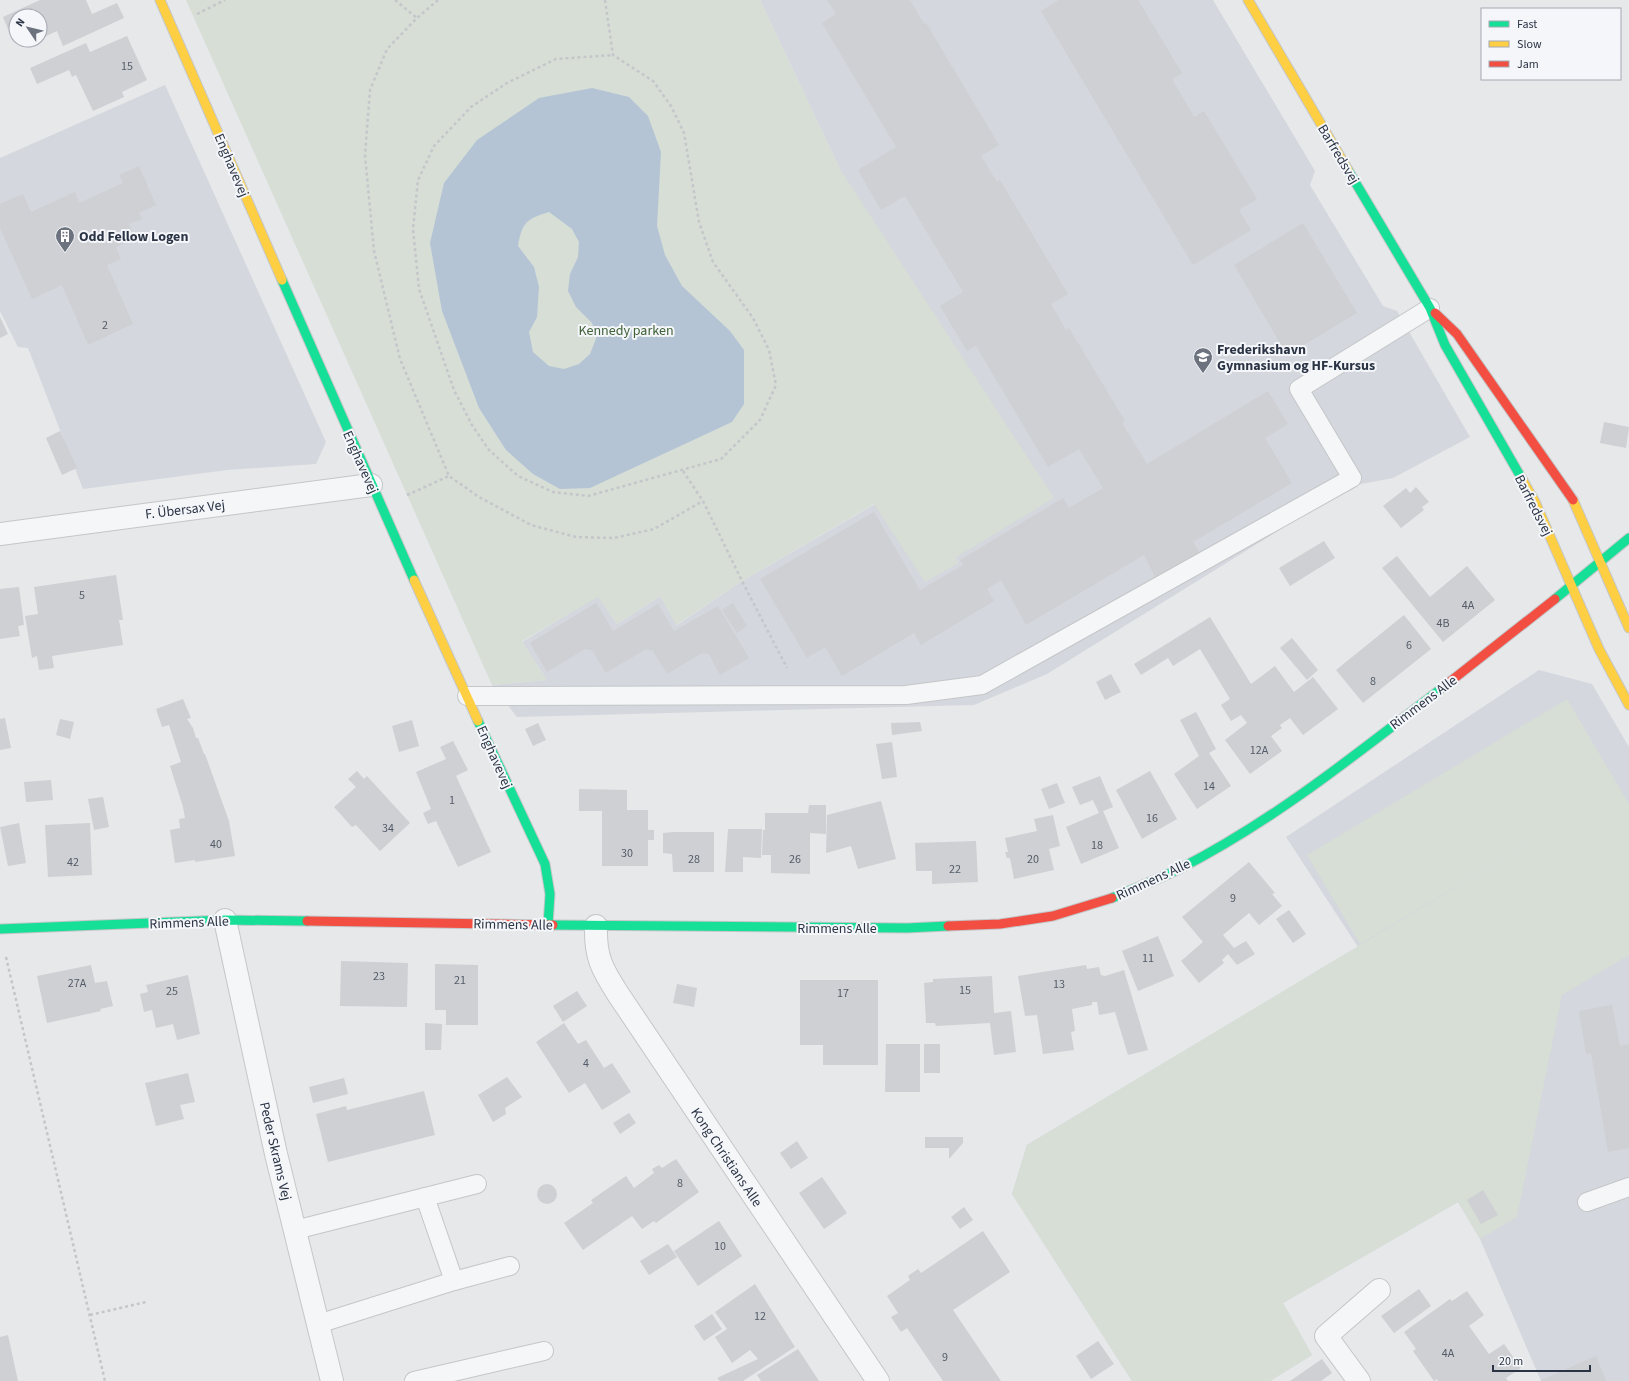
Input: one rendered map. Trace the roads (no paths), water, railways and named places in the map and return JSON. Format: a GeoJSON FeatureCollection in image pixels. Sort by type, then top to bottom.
{"type":"FeatureCollection","features":[{"type":"Feature","properties":{"kind":"street","name":"Enghavevej"},"geometry":{"type":"LineString","coordinates":[[160,0],[371,485],[526,826],[545,864],[550,894],[548,925]]}},
{"type":"Feature","properties":{"kind":"street","name":"Barfredsvej"},"geometry":{"type":"LineString","coordinates":[[1248,0],[1430,308],[1445,345],[1535,502],[1599,649],[1629,706]]}},
{"type":"Feature","properties":{"kind":"street","name":"Barfredsvej"},"geometry":{"type":"LineString","coordinates":[[1430,308],[1457,334],[1574,501],[1629,628]]}},
{"type":"Feature","properties":{"kind":"street","name":"F. Übersax Vej"},"geometry":{"type":"LineString","coordinates":[[0,534],[371,485]]}},
{"type":"Feature","properties":{"kind":"street","name":"Rimmens Alle"},"geometry":{"type":"LineString","coordinates":[[0,928],[225,920],[596,926],[907,928],[1000,924],[1053,916],[1108,900],[1180,868],[1265,819],[1380,735],[1516,632],[1629,538]]}},
{"type":"Feature","properties":{"kind":"street","name":"Peder Skrams Vej"},"geometry":{"type":"LineString","coordinates":[[225,920],[276,1154],[332,1381]]}},
{"type":"Feature","properties":{"kind":"street","name":"Kong Christians Alle"},"geometry":{"type":"LineString","coordinates":[[596,926],[595,947],[607,976],[878,1381]]}},
{"type":"Feature","properties":{"kind":"street"},"geometry":{"type":"LineString","coordinates":[[1359,1381],[1326,1336],[1379,1290]]}},
{"type":"Feature","properties":{"kind":"lane"},"geometry":{"type":"LineString","coordinates":[[467,696],[906,695],[982,685],[1352,478],[1299,389],[1430,308]]}},
{"type":"Feature","properties":{"kind":"lane"},"geometry":{"type":"LineString","coordinates":[[295,1230],[477,1184]]}},
{"type":"Feature","properties":{"kind":"lane"},"geometry":{"type":"LineString","coordinates":[[1587,1202],[1629,1187]]}},
{"type":"Feature","properties":{"kind":"lane"},"geometry":{"type":"LineString","coordinates":[[425,1197],[454,1281]]}},
{"type":"Feature","properties":{"kind":"lane"},"geometry":{"type":"LineString","coordinates":[[318,1324],[454,1281],[510,1266]]}},
{"type":"Feature","properties":{"kind":"lane"},"geometry":{"type":"LineString","coordinates":[[414,1381],[544,1351]]}},
{"type":"Feature","properties":{"kind":"water"},"geometry":{"type":"Polygon","coordinates":[[[592,88],[629,97],[648,116],[661,152],[657,226],[665,255],[682,286],[730,331],[744,350],[744,404],[732,422],[590,488],[560,489],[533,474],[506,450],[479,408],[442,311],[430,243],[444,183],[477,140],[539,98],[592,88]],[[549,212],[535,217],[526,223],[521,232],[518,246],[534,267],[539,287],[537,317],[529,332],[533,352],[549,366],[564,369],[579,364],[590,354],[597,336],[592,323],[576,307],[568,291],[570,274],[578,257],[579,242],[572,229],[549,212]]]}},
{"type":"Feature","properties":{"kind":"place","name":"Odd Fellow Logen"},"geometry":{"type":"Point","coordinates":[65,253]}},
{"type":"Feature","properties":{"kind":"place","name":"Frederikshavn Gymnasium og HF-Kursus"},"geometry":{"type":"Point","coordinates":[1203,374]}},
{"type":"Feature","properties":{"kind":"park label","name":"Kennedy parken"},"geometry":{"type":"Point","coordinates":[626,330]}}]}
